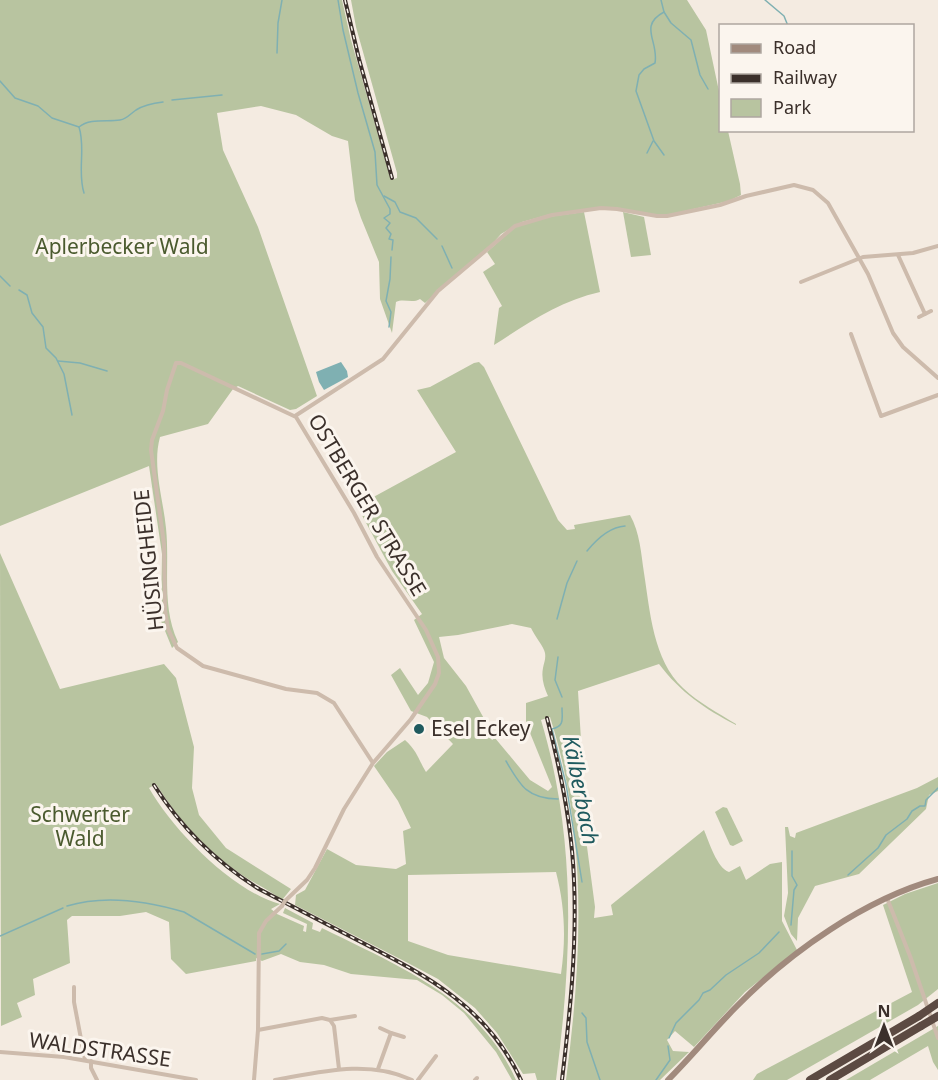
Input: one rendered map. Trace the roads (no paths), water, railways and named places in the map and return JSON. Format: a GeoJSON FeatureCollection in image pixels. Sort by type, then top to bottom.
{"type":"FeatureCollection","features":[{"type":"Feature","properties":{"kind":"highway"},"geometry":{"type":"LineString","coordinates":[[810,1080],[938,1003]]}},
{"type":"Feature","properties":{"kind":"highway"},"geometry":{"type":"LineString","coordinates":[[830,1080],[938,1016]]}},
{"type":"Feature","properties":{"kind":"street","name":"OSTBERGER STRASSE"},"geometry":{"type":"LineString","coordinates":[[255,1080],[259,933],[266,921],[311,874],[344,809],[373,763],[411,719],[435,684],[439,673],[438,657],[426,630],[377,557],[354,513],[295,416],[383,359],[438,291],[507,231],[523,222],[540,217],[602,208],[667,216],[720,205],[787,186],[800,186],[818,193],[828,203],[874,287],[893,333],[906,350],[938,378]]}},
{"type":"Feature","properties":{"kind":"street"},"geometry":{"type":"LineString","coordinates":[[801,282],[859,258],[898,255],[938,246]]}},
{"type":"Feature","properties":{"kind":"street"},"geometry":{"type":"LineString","coordinates":[[898,255],[925,314]]}},
{"type":"Feature","properties":{"kind":"street"},"geometry":{"type":"LineString","coordinates":[[919,317],[931,311]]}},
{"type":"Feature","properties":{"kind":"street"},"geometry":{"type":"LineString","coordinates":[[851,334],[881,416],[938,395]]}},
{"type":"Feature","properties":{"kind":"street","name":"HÜSINGHEIDE"},"geometry":{"type":"LineString","coordinates":[[295,416],[201,372],[176,363],[166,390],[163,411],[152,440],[151,450],[164,544],[165,610],[168,628],[177,648],[204,666],[286,689],[317,693],[334,704],[373,763]]}},
{"type":"Feature","properties":{"kind":"street"},"geometry":{"type":"LineString","coordinates":[[668,1080],[737,1005],[769,977],[850,917],[887,898],[938,879]]}},
{"type":"Feature","properties":{"kind":"street"},"geometry":{"type":"LineString","coordinates":[[887,898],[938,1038]]}},
{"type":"Feature","properties":{"kind":"street"},"geometry":{"type":"LineString","coordinates":[[74,987],[74,1002],[85,1060]]}},
{"type":"Feature","properties":{"kind":"street"},"geometry":{"type":"LineString","coordinates":[[258,1030],[322,1018],[330,1020],[356,1016]]}},
{"type":"Feature","properties":{"kind":"street"},"geometry":{"type":"LineString","coordinates":[[330,1020],[334,1026],[339,1069]]}},
{"type":"Feature","properties":{"kind":"street"},"geometry":{"type":"LineString","coordinates":[[380,1028],[404,1037]]}},
{"type":"Feature","properties":{"kind":"street"},"geometry":{"type":"LineString","coordinates":[[378,1069],[391,1033]]}},
{"type":"Feature","properties":{"kind":"street","name":"WALDSTRASSE"},"geometry":{"type":"LineString","coordinates":[[0,1052],[85,1060],[196,1080]]}},
{"type":"Feature","properties":{"kind":"street"},"geometry":{"type":"LineString","coordinates":[[418,1080],[436,1056]]}},
{"type":"Feature","properties":{"kind":"street"},"geometry":{"type":"LineString","coordinates":[[91,1061],[91,1068],[97,1080]]}},
{"type":"Feature","properties":{"kind":"street"},"geometry":{"type":"LineString","coordinates":[[274,1080],[339,1069],[378,1069],[391,1071],[412,1080]]}},
{"type":"Feature","properties":{"kind":"water"},"geometry":{"type":"Polygon","coordinates":[[[341,362],[348,377],[324,390],[316,372],[341,362]]]}},
{"type":"Feature","properties":{"kind":"waterway"},"geometry":{"type":"LineString","coordinates":[[277,53],[278,23],[282,0]]}},
{"type":"Feature","properties":{"kind":"waterway"},"geometry":{"type":"LineString","coordinates":[[338,0],[358,93],[375,152],[377,185],[390,209],[390,214],[384,218],[390,223],[386,228],[391,234],[389,239],[393,240],[392,250]]}},
{"type":"Feature","properties":{"kind":"waterway"},"geometry":{"type":"LineString","coordinates":[[661,0],[664,12],[656,17],[651,28],[655,63],[639,75],[636,91],[654,141],[664,155]]}},
{"type":"Feature","properties":{"kind":"waterway"},"geometry":{"type":"LineString","coordinates":[[765,0],[784,16],[787,24]]}},
{"type":"Feature","properties":{"kind":"waterway"},"geometry":{"type":"LineString","coordinates":[[664,12],[671,23],[691,40],[700,75],[708,89]]}},
{"type":"Feature","properties":{"kind":"waterway"},"geometry":{"type":"LineString","coordinates":[[0,81],[15,98],[38,106],[52,118],[79,127],[84,193]]}},
{"type":"Feature","properties":{"kind":"waterway"},"geometry":{"type":"LineString","coordinates":[[172,100],[222,95]]}},
{"type":"Feature","properties":{"kind":"waterway"},"geometry":{"type":"LineString","coordinates":[[79,127],[93,121],[122,119],[142,107],[163,102]]}},
{"type":"Feature","properties":{"kind":"waterway"},"geometry":{"type":"LineString","coordinates":[[647,153],[653,141]]}},
{"type":"Feature","properties":{"kind":"waterway"},"geometry":{"type":"LineString","coordinates":[[384,196],[395,202],[400,212],[416,218],[437,239]]}},
{"type":"Feature","properties":{"kind":"waterway"},"geometry":{"type":"LineString","coordinates":[[442,246],[452,268]]}},
{"type":"Feature","properties":{"kind":"waterway"},"geometry":{"type":"LineString","coordinates":[[389,327],[391,312],[386,301],[391,257]]}},
{"type":"Feature","properties":{"kind":"waterway"},"geometry":{"type":"LineString","coordinates":[[0,276],[10,286]]}},
{"type":"Feature","properties":{"kind":"waterway"},"geometry":{"type":"LineString","coordinates":[[19,290],[27,295],[32,313],[43,327],[46,348],[56,358],[64,374],[72,415]]}},
{"type":"Feature","properties":{"kind":"waterway"},"geometry":{"type":"LineString","coordinates":[[58,361],[80,363],[107,371]]}},
{"type":"Feature","properties":{"kind":"waterway","name":"Kälberbach"},"geometry":{"type":"LineString","coordinates":[[587,551],[609,531],[625,526]]}},
{"type":"Feature","properties":{"kind":"waterway","name":"Kälberbach"},"geometry":{"type":"LineString","coordinates":[[557,619],[567,583],[577,561]]}},
{"type":"Feature","properties":{"kind":"waterway","name":"Kälberbach"},"geometry":{"type":"LineString","coordinates":[[558,657],[555,680],[562,697]]}},
{"type":"Feature","properties":{"kind":"waterway","name":"Kälberbach"},"geometry":{"type":"LineString","coordinates":[[562,708],[561,724],[552,729],[566,784],[582,882]]}},
{"type":"Feature","properties":{"kind":"waterway"},"geometry":{"type":"LineString","coordinates":[[506,761],[520,784],[526,789],[539,796],[558,799]]}},
{"type":"Feature","properties":{"kind":"waterway"},"geometry":{"type":"LineString","coordinates":[[848,875],[878,848],[886,835],[907,819],[912,811],[925,806],[926,800],[938,788]]}},
{"type":"Feature","properties":{"kind":"waterway"},"geometry":{"type":"LineString","coordinates":[[791,925],[794,890],[797,885],[792,876],[792,851]]}},
{"type":"Feature","properties":{"kind":"waterway"},"geometry":{"type":"LineString","coordinates":[[67,906],[97,900],[126,900],[170,908],[184,912],[255,954]]}},
{"type":"Feature","properties":{"kind":"waterway"},"geometry":{"type":"LineString","coordinates":[[0,936],[63,908]]}},
{"type":"Feature","properties":{"kind":"waterway"},"geometry":{"type":"LineString","coordinates":[[669,1038],[676,1023],[703,993],[759,953],[779,932]]}},
{"type":"Feature","properties":{"kind":"waterway"},"geometry":{"type":"LineString","coordinates":[[262,954],[279,951],[286,944]]}},
{"type":"Feature","properties":{"kind":"waterway"},"geometry":{"type":"LineString","coordinates":[[582,1013],[586,1018],[587,1042],[600,1080]]}},
{"type":"Feature","properties":{"kind":"waterway"},"geometry":{"type":"LineString","coordinates":[[656,1080],[670,1060],[668,1046]]}},
{"type":"Feature","properties":{"kind":"railway"},"geometry":{"type":"LineString","coordinates":[[345,0],[392,178]]}},
{"type":"Feature","properties":{"kind":"railway"},"geometry":{"type":"LineString","coordinates":[[547,718],[565,799],[574,880],[574,955],[562,1080]]}},
{"type":"Feature","properties":{"kind":"railway"},"geometry":{"type":"LineString","coordinates":[[154,785],[188,830],[214,856],[243,879],[410,968],[454,997],[491,1033],[521,1080]]}},
{"type":"Feature","properties":{"kind":"place","name":"Esel Eckey"},"geometry":{"type":"Point","coordinates":[419,729]}},
{"type":"Feature","properties":{"kind":"park label","name":"Aplerbecker Wald"},"geometry":{"type":"Point","coordinates":[122,247]}},
{"type":"Feature","properties":{"kind":"park label","name":"Schwerter Wald"},"geometry":{"type":"Point","coordinates":[80,827]}}]}
